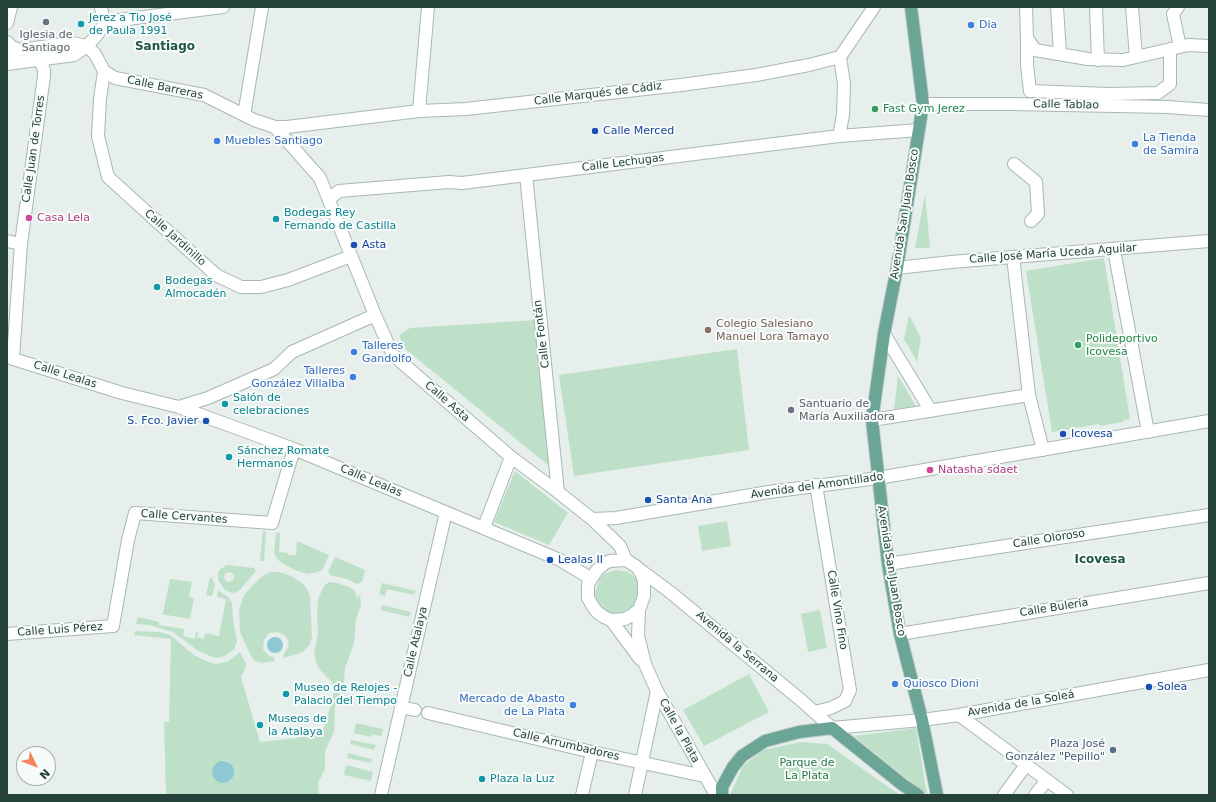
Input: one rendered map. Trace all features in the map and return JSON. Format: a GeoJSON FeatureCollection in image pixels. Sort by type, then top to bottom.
{"type":"FeatureCollection","features":[{"type":"Feature","properties":{"kind":"main road","name":"Avenida San Juan Bosco"},"geometry":{"type":"LineString","coordinates":[[911,7],[923,104],[897,268],[884,334],[872,420],[888,564],[900,634],[922,720]]}},
{"type":"Feature","properties":{"kind":"main road"},"geometry":{"type":"LineString","coordinates":[[922,720],[937,795]]}},
{"type":"Feature","properties":{"kind":"main road"},"geometry":{"type":"LineString","coordinates":[[722,795],[722,787],[730,771],[742,756],[765,741],[799,732],[832,728]]}},
{"type":"Feature","properties":{"kind":"main road","name":"Avenida la Serrana"},"geometry":{"type":"LineString","coordinates":[[832,728],[903,786],[918,795]]}},
{"type":"Feature","properties":{"kind":"street"},"geometry":{"type":"LineString","coordinates":[[102,7],[104,25]]}},
{"type":"Feature","properties":{"kind":"street"},"geometry":{"type":"LineString","coordinates":[[7,64],[74,55],[87,46],[104,25],[120,20],[223,7]]}},
{"type":"Feature","properties":{"kind":"street"},"geometry":{"type":"LineString","coordinates":[[244,115],[262,7]]}},
{"type":"Feature","properties":{"kind":"street"},"geometry":{"type":"LineString","coordinates":[[419,111],[428,7]]}},
{"type":"Feature","properties":{"kind":"street"},"geometry":{"type":"LineString","coordinates":[[839,136],[843,115],[844,84],[840,57],[874,7]]}},
{"type":"Feature","properties":{"kind":"street"},"geometry":{"type":"LineString","coordinates":[[1026,7],[1027,65],[1030,91],[1108,94],[1158,93],[1170,84],[1175,48],[1173,14],[1178,7]]}},
{"type":"Feature","properties":{"kind":"street"},"geometry":{"type":"LineString","coordinates":[[1057,7],[1060,54]]}},
{"type":"Feature","properties":{"kind":"street"},"geometry":{"type":"LineString","coordinates":[[1096,7],[1098,60]]}},
{"type":"Feature","properties":{"kind":"street"},"geometry":{"type":"LineString","coordinates":[[1132,7],[1136,57]]}},
{"type":"Feature","properties":{"kind":"street"},"geometry":{"type":"LineString","coordinates":[[7,23],[9,9]]}},
{"type":"Feature","properties":{"kind":"street"},"geometry":{"type":"LineString","coordinates":[[1027,38],[1035,50],[1098,60],[1123,60],[1175,48],[1188,46],[1209,46]]}},
{"type":"Feature","properties":{"kind":"street"},"geometry":{"type":"LineString","coordinates":[[7,42],[12,48],[19,50]]}},
{"type":"Feature","properties":{"kind":"street"},"geometry":{"type":"LineString","coordinates":[[7,56],[19,50],[72,43],[87,46],[95,54],[104,71]]}},
{"type":"Feature","properties":{"kind":"street","name":"Calle Marqués de Cádiz"},"geometry":{"type":"LineString","coordinates":[[275,127],[287,127],[419,111],[466,109],[680,85],[809,66],[840,57]]}},
{"type":"Feature","properties":{"kind":"street","name":"Calle Juan de Torres"},"geometry":{"type":"LineString","coordinates":[[10,358],[22,244],[44,76],[44,70],[40,60]]}},
{"type":"Feature","properties":{"kind":"street","name":"Calle Barreras"},"geometry":{"type":"LineString","coordinates":[[104,71],[116,78],[204,95],[254,120],[275,127]]}},
{"type":"Feature","properties":{"kind":"street","name":"Calle Jardinillo"},"geometry":{"type":"LineString","coordinates":[[104,71],[100,99],[98,136],[108,177],[216,275],[241,287],[261,287],[288,280],[351,256]]}},
{"type":"Feature","properties":{"kind":"street","name":"Calle Tablao"},"geometry":{"type":"LineString","coordinates":[[923,104],[1167,107],[1209,110]]}},
{"type":"Feature","properties":{"kind":"street"},"geometry":{"type":"LineString","coordinates":[[275,127],[320,178],[329,199]]}},
{"type":"Feature","properties":{"kind":"street","name":"Calle Lechugas"},"geometry":{"type":"LineString","coordinates":[[329,199],[339,191],[449,182],[462,183],[839,136],[919,130]]}},
{"type":"Feature","properties":{"kind":"street"},"geometry":{"type":"LineString","coordinates":[[1014,164],[1036,182],[1038,214],[1031,221]]}},
{"type":"Feature","properties":{"kind":"street","name":"Calle Fontán"},"geometry":{"type":"LineString","coordinates":[[526,176],[558,492]]}},
{"type":"Feature","properties":{"kind":"street","name":"Calle Asta"},"geometry":{"type":"LineString","coordinates":[[329,199],[375,315],[393,355],[511,457],[592,519],[620,546],[626,560]]}},
{"type":"Feature","properties":{"kind":"street"},"geometry":{"type":"LineString","coordinates":[[7,241],[22,244]]}},
{"type":"Feature","properties":{"kind":"street","name":"Calle José María Uceda Aguilar"},"geometry":{"type":"LineString","coordinates":[[897,268],[1013,257],[1209,242]]}},
{"type":"Feature","properties":{"kind":"street"},"geometry":{"type":"LineString","coordinates":[[1114,250],[1148,432]]}},
{"type":"Feature","properties":{"kind":"street"},"geometry":{"type":"LineString","coordinates":[[1013,257],[1030,395],[1043,450]]}},
{"type":"Feature","properties":{"kind":"street"},"geometry":{"type":"LineString","coordinates":[[179,407],[208,398],[274,369],[292,352],[375,315]]}},
{"type":"Feature","properties":{"kind":"street"},"geometry":{"type":"LineString","coordinates":[[884,334],[931,411]]}},
{"type":"Feature","properties":{"kind":"street","name":"Calle Lealas"},"geometry":{"type":"LineString","coordinates":[[10,358],[85,382],[179,407],[294,449],[560,560],[590,578]]}},
{"type":"Feature","properties":{"kind":"street"},"geometry":{"type":"LineString","coordinates":[[872,420],[1030,395]]}},
{"type":"Feature","properties":{"kind":"street","name":"Avenida del Amontillado"},"geometry":{"type":"LineString","coordinates":[[592,519],[616,518],[816,485],[878,478],[1209,421]]}},
{"type":"Feature","properties":{"kind":"street","name":"Calle Cervantes"},"geometry":{"type":"LineString","coordinates":[[113,626],[122,569],[135,513],[272,523],[294,449]]}},
{"type":"Feature","properties":{"kind":"street"},"geometry":{"type":"LineString","coordinates":[[484,528],[511,457]]}},
{"type":"Feature","properties":{"kind":"street","name":"Calle Vino Fino"},"geometry":{"type":"LineString","coordinates":[[814,712],[831,708],[844,701],[850,690],[816,485]]}},
{"type":"Feature","properties":{"kind":"street","name":"Calle Atalaya"},"geometry":{"type":"LineString","coordinates":[[381,795],[446,512]]}},
{"type":"Feature","properties":{"kind":"street","name":"Calle Oloroso"},"geometry":{"type":"LineString","coordinates":[[888,564],[1209,515]]}},
{"type":"Feature","properties":{"kind":"street"},"geometry":{"type":"LineString","coordinates":[[626,560],[639,569],[644,578],[645,588],[643,601],[639,610],[625,619],[611,620],[604,618],[597,612],[588,598],[588,584],[590,578],[605,563],[610,561],[626,560]]}},
{"type":"Feature","properties":{"kind":"street","name":"Avenida la Serrana"},"geometry":{"type":"LineString","coordinates":[[639,569],[670,592],[832,728]]}},
{"type":"Feature","properties":{"kind":"street","name":"Calle Bulería"},"geometry":{"type":"LineString","coordinates":[[900,634],[1209,583]]}},
{"type":"Feature","properties":{"kind":"street","name":"Calle la Plata"},"geometry":{"type":"LineString","coordinates":[[639,610],[638,636],[645,664],[670,716],[716,795]]}},
{"type":"Feature","properties":{"kind":"street","name":"Calle la Plata"},"geometry":{"type":"LineString","coordinates":[[611,620],[645,664]]}},
{"type":"Feature","properties":{"kind":"street","name":"Calle Luis Pérez"},"geometry":{"type":"LineString","coordinates":[[7,634],[113,626]]}},
{"type":"Feature","properties":{"kind":"street","name":"Avenida de la Soleá"},"geometry":{"type":"LineString","coordinates":[[832,728],[959,716],[1209,670]]}},
{"type":"Feature","properties":{"kind":"street"},"geometry":{"type":"LineString","coordinates":[[635,795],[643,763],[657,691]]}},
{"type":"Feature","properties":{"kind":"street"},"geometry":{"type":"LineString","coordinates":[[401,706],[415,710]]}},
{"type":"Feature","properties":{"kind":"street","name":"Calle Arrumbadores"},"geometry":{"type":"LineString","coordinates":[[428,713],[592,752],[704,776]]}},
{"type":"Feature","properties":{"kind":"street"},"geometry":{"type":"LineString","coordinates":[[650,724],[660,715],[670,716]]}},
{"type":"Feature","properties":{"kind":"street"},"geometry":{"type":"LineString","coordinates":[[959,716],[1067,795]]}},
{"type":"Feature","properties":{"kind":"street"},"geometry":{"type":"LineString","coordinates":[[582,795],[592,752]]}},
{"type":"Feature","properties":{"kind":"street"},"geometry":{"type":"LineString","coordinates":[[1004,795],[1026,764]]}},
{"type":"Feature","properties":{"kind":"street"},"geometry":{"type":"LineString","coordinates":[[1035,795],[1047,780]]}},
{"type":"Feature","properties":{"kind":"green space"},"geometry":{"type":"Polygon","coordinates":[[[925,194],[930,248],[915,248],[925,194]]]}},
{"type":"Feature","properties":{"kind":"green space","name":"Polideportivo Icovesa"},"geometry":{"type":"Polygon","coordinates":[[[1104,258],[1130,419],[1123,420],[1123,422],[1099,426],[1099,424],[1052,432],[1026,271],[1104,258]]]}},
{"type":"Feature","properties":{"kind":"green space"},"geometry":{"type":"Polygon","coordinates":[[[909,315],[921,338],[917,362],[904,339],[909,315]]]}},
{"type":"Feature","properties":{"kind":"green space"},"geometry":{"type":"Polygon","coordinates":[[[536,320],[549,466],[404,348],[399,335],[410,328],[536,320]]]}},
{"type":"Feature","properties":{"kind":"green space"},"geometry":{"type":"Polygon","coordinates":[[[737,349],[749,450],[574,476],[559,375],[737,349]]]}},
{"type":"Feature","properties":{"kind":"green space"},"geometry":{"type":"Polygon","coordinates":[[[898,376],[916,406],[894,409],[898,376]]]}},
{"type":"Feature","properties":{"kind":"green space"},"geometry":{"type":"Polygon","coordinates":[[[515,471],[568,513],[549,545],[494,522],[515,471]]]}},
{"type":"Feature","properties":{"kind":"green space"},"geometry":{"type":"Polygon","coordinates":[[[727,521],[731,546],[702,551],[698,526],[727,521]]]}},
{"type":"Feature","properties":{"kind":"green space"},"geometry":{"type":"Polygon","coordinates":[[[263,531],[266,532],[264,561],[260,561],[263,531]]]}},
{"type":"Feature","properties":{"kind":"green space"},"geometry":{"type":"Polygon","coordinates":[[[276,532],[280,533],[279,552],[288,553],[289,555],[296,555],[297,541],[329,555],[323,569],[318,572],[307,574],[282,563],[277,559],[274,553],[276,532]]]}},
{"type":"Feature","properties":{"kind":"green space"},"geometry":{"type":"Polygon","coordinates":[[[335,557],[365,570],[362,582],[357,584],[347,579],[330,575],[328,572],[335,557]]]}},
{"type":"Feature","properties":{"kind":"green space"},"geometry":{"type":"Polygon","coordinates":[[[227,565],[254,568],[256,571],[239,591],[233,593],[225,590],[218,580],[219,570],[227,565]],[[229,572],[225,574],[224,578],[226,581],[230,582],[234,579],[232,573],[229,572]]]}},
{"type":"Feature","properties":{"kind":"green space"},"geometry":{"type":"Polygon","coordinates":[[[617,570],[628,572],[634,576],[640,589],[635,605],[626,613],[616,614],[608,613],[602,608],[597,601],[595,593],[600,578],[605,573],[617,570]]]}},
{"type":"Feature","properties":{"kind":"green space"},"geometry":{"type":"Polygon","coordinates":[[[270,572],[279,572],[291,576],[302,583],[307,589],[310,596],[312,637],[310,644],[303,652],[284,658],[283,655],[289,646],[287,638],[277,632],[269,633],[264,640],[263,649],[269,656],[274,657],[275,661],[261,663],[255,661],[251,656],[240,632],[239,610],[244,595],[261,577],[270,572]]]}},
{"type":"Feature","properties":{"kind":"green space"},"geometry":{"type":"Polygon","coordinates":[[[210,577],[215,585],[212,596],[206,595],[210,577]]]}},
{"type":"Feature","properties":{"kind":"green space"},"geometry":{"type":"Polygon","coordinates":[[[170,579],[192,582],[189,597],[194,598],[190,619],[161,614],[163,613],[170,579]]]}},
{"type":"Feature","properties":{"kind":"green space"},"geometry":{"type":"Polygon","coordinates":[[[329,582],[349,587],[354,590],[358,599],[360,594],[361,605],[356,619],[354,643],[345,668],[344,682],[335,707],[334,732],[325,751],[325,769],[318,783],[319,795],[166,795],[164,722],[169,722],[171,639],[134,635],[135,631],[160,632],[170,635],[194,655],[216,664],[229,661],[240,652],[246,664],[241,677],[260,742],[297,738],[322,731],[334,692],[332,682],[321,671],[316,663],[314,652],[318,635],[318,599],[324,586],[329,582]],[[223,760],[225,783],[232,780],[230,762],[223,760]]]}},
{"type":"Feature","properties":{"kind":"green space"},"geometry":{"type":"Polygon","coordinates":[[[382,583],[416,591],[414,595],[387,589],[385,596],[379,594],[382,583]]]}},
{"type":"Feature","properties":{"kind":"green space"},"geometry":{"type":"Polygon","coordinates":[[[218,590],[228,597],[232,603],[233,620],[237,641],[234,649],[225,656],[217,658],[210,656],[197,650],[173,632],[149,625],[136,624],[138,617],[159,622],[159,625],[184,629],[183,636],[195,639],[196,632],[198,632],[197,637],[204,639],[205,633],[219,636],[226,599],[217,597],[218,590]]]}},
{"type":"Feature","properties":{"kind":"green space"},"geometry":{"type":"Polygon","coordinates":[[[382,605],[411,612],[409,617],[381,610],[382,605]]]}},
{"type":"Feature","properties":{"kind":"green space"},"geometry":{"type":"Polygon","coordinates":[[[820,610],[827,648],[808,652],[801,614],[820,610]]]}},
{"type":"Feature","properties":{"kind":"green space"},"geometry":{"type":"Polygon","coordinates":[[[749,674],[769,712],[704,746],[683,710],[749,674]]]}},
{"type":"Feature","properties":{"kind":"green space"},"geometry":{"type":"Polygon","coordinates":[[[356,723],[383,729],[381,736],[372,734],[371,737],[354,733],[356,723]]]}},
{"type":"Feature","properties":{"kind":"green space"},"geometry":{"type":"Polygon","coordinates":[[[916,728],[927,795],[854,736],[916,728]]]}},
{"type":"Feature","properties":{"kind":"green space"},"geometry":{"type":"Polygon","coordinates":[[[351,740],[376,745],[374,750],[350,744],[351,740]]]}},
{"type":"Feature","properties":{"kind":"green space","name":"Parque de La Plata"},"geometry":{"type":"Polygon","coordinates":[[[801,742],[827,744],[900,795],[730,795],[743,766],[763,750],[801,742]]]}},
{"type":"Feature","properties":{"kind":"green space"},"geometry":{"type":"Polygon","coordinates":[[[348,753],[372,759],[371,763],[347,758],[348,753]]]}},
{"type":"Feature","properties":{"kind":"green space"},"geometry":{"type":"Polygon","coordinates":[[[346,765],[373,772],[371,781],[344,775],[346,765]]]}},
{"type":"Feature","properties":{"kind":"water"},"geometry":{"type":"Polygon","coordinates":[[[275,637],[281,639],[283,645],[281,651],[275,653],[269,651],[267,645],[269,639],[275,637]]]}},
{"type":"Feature","properties":{"kind":"water"},"geometry":{"type":"Polygon","coordinates":[[[219,761],[227,761],[234,768],[234,776],[227,783],[219,783],[212,776],[212,768],[219,761]]]}},
{"type":"Feature","properties":{"kind":"place","name":"Iglesia de Santiago"},"geometry":{"type":"Point","coordinates":[46,22]}},
{"type":"Feature","properties":{"kind":"place","name":"Jerez a Tio José de Paula 1991"},"geometry":{"type":"Point","coordinates":[81,24]}},
{"type":"Feature","properties":{"kind":"place","name":"Dia"},"geometry":{"type":"Point","coordinates":[971,25]}},
{"type":"Feature","properties":{"kind":"place","name":"Fast Gym Jerez"},"geometry":{"type":"Point","coordinates":[875,109]}},
{"type":"Feature","properties":{"kind":"place","name":"Calle Merced"},"geometry":{"type":"Point","coordinates":[595,131]}},
{"type":"Feature","properties":{"kind":"place","name":"Muebles Santiago"},"geometry":{"type":"Point","coordinates":[217,141]}},
{"type":"Feature","properties":{"kind":"place","name":"La Tienda de Samira"},"geometry":{"type":"Point","coordinates":[1135,144]}},
{"type":"Feature","properties":{"kind":"place","name":"Casa Lela"},"geometry":{"type":"Point","coordinates":[29,218]}},
{"type":"Feature","properties":{"kind":"place","name":"Bodegas Rey Fernando de Castilla"},"geometry":{"type":"Point","coordinates":[276,219]}},
{"type":"Feature","properties":{"kind":"place","name":"Asta"},"geometry":{"type":"Point","coordinates":[354,245]}},
{"type":"Feature","properties":{"kind":"place","name":"Bodegas Almocadén"},"geometry":{"type":"Point","coordinates":[157,287]}},
{"type":"Feature","properties":{"kind":"place","name":"Colegio Salesiano Manuel Lora Tamayo"},"geometry":{"type":"Point","coordinates":[708,330]}},
{"type":"Feature","properties":{"kind":"place","name":"Polideportivo Icovesa"},"geometry":{"type":"Point","coordinates":[1078,345]}},
{"type":"Feature","properties":{"kind":"place","name":"Talleres Gandolfo"},"geometry":{"type":"Point","coordinates":[354,352]}},
{"type":"Feature","properties":{"kind":"place","name":"Talleres González Villalba"},"geometry":{"type":"Point","coordinates":[353,377]}},
{"type":"Feature","properties":{"kind":"place","name":"Salón de celebraciones"},"geometry":{"type":"Point","coordinates":[225,404]}},
{"type":"Feature","properties":{"kind":"place","name":"Santuario de María Auxiliadora"},"geometry":{"type":"Point","coordinates":[791,410]}},
{"type":"Feature","properties":{"kind":"place","name":"S. Fco. Javier"},"geometry":{"type":"Point","coordinates":[206,421]}},
{"type":"Feature","properties":{"kind":"place","name":"Icovesa"},"geometry":{"type":"Point","coordinates":[1063,434]}},
{"type":"Feature","properties":{"kind":"place","name":"Sánchez Romate Hermanos"},"geometry":{"type":"Point","coordinates":[229,457]}},
{"type":"Feature","properties":{"kind":"place","name":"Natasha sdaet"},"geometry":{"type":"Point","coordinates":[930,470]}},
{"type":"Feature","properties":{"kind":"place","name":"Santa Ana"},"geometry":{"type":"Point","coordinates":[648,500]}},
{"type":"Feature","properties":{"kind":"place","name":"Lealas II"},"geometry":{"type":"Point","coordinates":[550,560]}},
{"type":"Feature","properties":{"kind":"place","name":"Quiosco Dioni"},"geometry":{"type":"Point","coordinates":[895,684]}},
{"type":"Feature","properties":{"kind":"place","name":"Solea"},"geometry":{"type":"Point","coordinates":[1149,687]}},
{"type":"Feature","properties":{"kind":"place","name":"Museo de Relojes - Palacio del Tiempo"},"geometry":{"type":"Point","coordinates":[286,694]}},
{"type":"Feature","properties":{"kind":"place","name":"Mercado de Abasto de La Plata"},"geometry":{"type":"Point","coordinates":[573,705]}},
{"type":"Feature","properties":{"kind":"place","name":"Museos de la Atalaya"},"geometry":{"type":"Point","coordinates":[260,725]}},
{"type":"Feature","properties":{"kind":"place","name":"Plaza José González \"Pepillo\""},"geometry":{"type":"Point","coordinates":[1113,750]}},
{"type":"Feature","properties":{"kind":"place","name":"Plaza la Luz"},"geometry":{"type":"Point","coordinates":[482,779]}},
{"type":"Feature","properties":{"kind":"district","name":"Santiago"},"geometry":{"type":"Point","coordinates":[165,47]}},
{"type":"Feature","properties":{"kind":"district","name":"Icovesa"},"geometry":{"type":"Point","coordinates":[1100,560]}}]}
